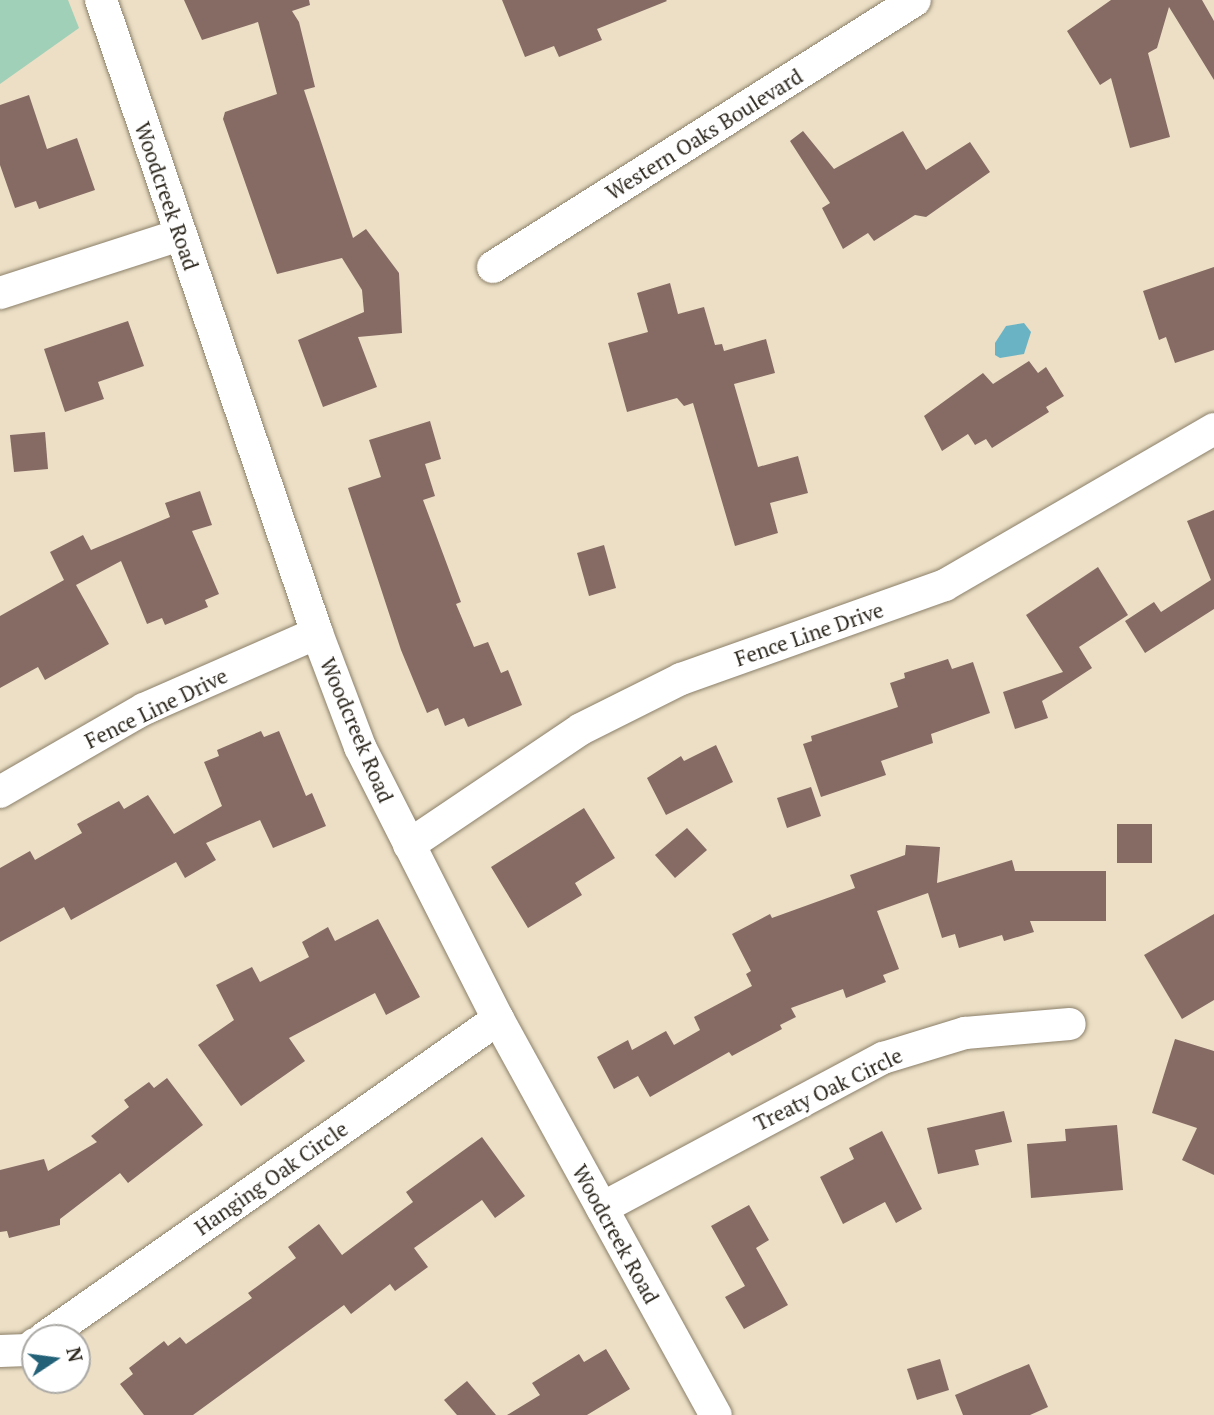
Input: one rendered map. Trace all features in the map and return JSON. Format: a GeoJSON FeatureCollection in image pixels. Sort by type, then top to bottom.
{"type":"FeatureCollection","features":[{"type":"Feature","properties":{"kind":"street","name":"Woodcreek Road"},"geometry":{"type":"LineString","coordinates":[[101,0],[317,633],[360,747],[498,1019],[710,1413]]}},
{"type":"Feature","properties":{"kind":"street","name":"Western Oaks Boulevard"},"geometry":{"type":"LineString","coordinates":[[493,267],[915,0]]}},
{"type":"Feature","properties":{"kind":"street"},"geometry":{"type":"LineString","coordinates":[[0,293],[180,235]]}},
{"type":"Feature","properties":{"kind":"street","name":"Fence Line Drive"},"geometry":{"type":"LineString","coordinates":[[409,845],[581,729],[681,679],[945,585],[1214,429]]}},
{"type":"Feature","properties":{"kind":"street","name":"Fence Line Drive"},"geometry":{"type":"LineString","coordinates":[[0,792],[144,709],[317,633]]}},
{"type":"Feature","properties":{"kind":"street","name":"Hanging Oak Circle"},"geometry":{"type":"LineString","coordinates":[[64,1324],[498,1019]]}},
{"type":"Feature","properties":{"kind":"street","name":"Treaty Oak Circle"},"geometry":{"type":"LineString","coordinates":[[602,1208],[883,1058],[965,1034],[1070,1024]]}},
{"type":"Feature","properties":{"kind":"street"},"geometry":{"type":"LineString","coordinates":[[0,1350],[21,1350]]}},
{"type":"Feature","properties":{"kind":"green space"},"geometry":{"type":"Polygon","coordinates":[[[0,0],[68,0],[79,28],[0,84],[0,0]]]}},
{"type":"Feature","properties":{"kind":"water"},"geometry":{"type":"Polygon","coordinates":[[[1024,323],[1031,332],[1024,354],[1000,358],[995,355],[995,343],[1006,326],[1024,323]]]}},
{"type":"Feature","properties":{"kind":"building"},"geometry":{"type":"Polygon","coordinates":[[[184,0],[309,0],[310,5],[292,11],[299,22],[315,87],[304,90],[353,238],[366,229],[399,273],[402,333],[358,337],[377,387],[323,407],[298,340],[364,312],[362,290],[342,258],[277,274],[223,119],[225,112],[277,94],[258,22],[202,40],[184,0]]]}},
{"type":"Feature","properties":{"kind":"building"},"geometry":{"type":"Polygon","coordinates":[[[502,0],[667,1],[597,29],[602,40],[559,57],[554,46],[525,57],[502,0]]]}},
{"type":"Feature","properties":{"kind":"building"},"geometry":{"type":"Polygon","coordinates":[[[1111,0],[1202,0],[1214,21],[1214,80],[1169,7],[1157,48],[1148,53],[1170,137],[1130,148],[1111,78],[1100,85],[1067,31],[1111,0]]]}},
{"type":"Feature","properties":{"kind":"building"},"geometry":{"type":"Polygon","coordinates":[[[29,95],[47,149],[77,138],[95,190],[39,209],[36,201],[15,208],[0,165],[0,105],[29,95]]]}},
{"type":"Feature","properties":{"kind":"building"},"geometry":{"type":"Polygon","coordinates":[[[803,131],[834,169],[903,131],[926,170],[970,142],[990,172],[926,217],[915,215],[874,241],[868,233],[843,249],[822,208],[830,203],[790,141],[803,131]]]}},
{"type":"Feature","properties":{"kind":"building"},"geometry":{"type":"Polygon","coordinates":[[[1214,267],[1214,350],[1175,363],[1166,337],[1159,340],[1143,291],[1214,267]]]}},
{"type":"Feature","properties":{"kind":"building"},"geometry":{"type":"Polygon","coordinates":[[[670,283],[678,314],[704,307],[715,345],[722,344],[724,351],[766,339],[775,373],[734,384],[758,467],[798,456],[808,493],[770,503],[778,533],[735,546],[693,403],[684,406],[677,398],[627,412],[608,343],[648,332],[637,293],[670,283]]]}},
{"type":"Feature","properties":{"kind":"building"},"geometry":{"type":"Polygon","coordinates":[[[128,321],[144,366],[98,382],[104,399],[65,412],[44,349],[128,321]]]}},
{"type":"Feature","properties":{"kind":"building"},"geometry":{"type":"Polygon","coordinates":[[[1029,361],[1038,373],[1046,367],[1064,396],[1046,407],[1049,412],[992,448],[986,439],[975,445],[968,434],[942,451],[924,416],[983,373],[993,384],[1029,361]]]}},
{"type":"Feature","properties":{"kind":"building"},"geometry":{"type":"Polygon","coordinates":[[[430,421],[441,459],[425,464],[435,496],[423,500],[461,602],[456,604],[474,647],[488,642],[501,673],[508,670],[522,705],[468,727],[464,718],[445,726],[438,708],[427,713],[401,650],[348,488],[381,477],[369,440],[430,421]]]}},
{"type":"Feature","properties":{"kind":"building"},"geometry":{"type":"Polygon","coordinates":[[[45,432],[48,469],[14,472],[10,435],[45,432]]]}},
{"type":"Feature","properties":{"kind":"building"},"geometry":{"type":"Polygon","coordinates":[[[200,491],[212,525],[192,531],[219,594],[205,600],[208,607],[165,625],[162,618],[147,624],[121,561],[76,585],[109,644],[45,680],[38,667],[0,688],[0,616],[64,580],[50,552],[83,535],[91,550],[170,517],[165,503],[200,491]]]}},
{"type":"Feature","properties":{"kind":"building"},"geometry":{"type":"Polygon","coordinates":[[[1214,510],[1214,609],[1145,653],[1125,621],[1154,602],[1161,612],[1211,580],[1187,521],[1214,510]]]}},
{"type":"Feature","properties":{"kind":"building"},"geometry":{"type":"Polygon","coordinates":[[[604,545],[616,588],[589,596],[577,553],[604,545]]]}},
{"type":"Feature","properties":{"kind":"building"},"geometry":{"type":"Polygon","coordinates":[[[1098,567],[1128,615],[1079,647],[1092,668],[1042,701],[1048,718],[1015,729],[1003,692],[1063,672],[1026,615],[1098,567]]]}},
{"type":"Feature","properties":{"kind":"building"},"geometry":{"type":"Polygon","coordinates":[[[948,659],[952,669],[973,662],[990,713],[931,734],[933,743],[881,761],[886,775],[821,797],[803,744],[812,741],[811,736],[898,707],[890,683],[905,678],[904,673],[948,659]]]}},
{"type":"Feature","properties":{"kind":"building"},"geometry":{"type":"Polygon","coordinates":[[[261,731],[264,737],[279,731],[306,796],[312,793],[326,826],[273,848],[260,820],[206,843],[216,860],[185,878],[176,862],[71,920],[64,907],[0,942],[0,868],[30,851],[35,860],[82,833],[77,824],[119,801],[124,809],[148,795],[174,834],[222,806],[204,762],[219,756],[217,750],[261,731]]]}},
{"type":"Feature","properties":{"kind":"building"},"geometry":{"type":"Polygon","coordinates":[[[716,745],[733,782],[666,815],[647,778],[681,756],[684,761],[716,745]]]}},
{"type":"Feature","properties":{"kind":"building"},"geometry":{"type":"Polygon","coordinates":[[[811,787],[821,816],[787,828],[777,798],[811,787]]]}},
{"type":"Feature","properties":{"kind":"building"},"geometry":{"type":"Polygon","coordinates":[[[584,808],[615,858],[575,883],[582,895],[528,928],[491,867],[584,808]]]}},
{"type":"Feature","properties":{"kind":"building"},"geometry":{"type":"Polygon","coordinates":[[[1117,824],[1152,824],[1152,863],[1117,863],[1117,824]]]}},
{"type":"Feature","properties":{"kind":"building"},"geometry":{"type":"Polygon","coordinates":[[[687,828],[707,850],[675,878],[655,855],[687,828]]]}},
{"type":"Feature","properties":{"kind":"building"},"geometry":{"type":"Polygon","coordinates":[[[906,845],[940,847],[937,883],[1012,860],[1015,871],[1106,871],[1106,921],[1030,921],[1034,932],[1004,941],[1002,935],[959,948],[955,934],[942,938],[928,893],[877,911],[899,969],[883,975],[886,982],[846,998],[843,989],[791,1008],[796,1017],[780,1025],[782,1029],[732,1056],[729,1052],[650,1097],[638,1076],[614,1089],[597,1057],[628,1040],[632,1050],[666,1031],[674,1045],[700,1030],[694,1017],[752,986],[746,974],[751,971],[732,934],[770,914],[772,918],[855,888],[850,875],[905,855],[906,845]]]}},
{"type":"Feature","properties":{"kind":"building"},"geometry":{"type":"Polygon","coordinates":[[[1214,914],[1214,1000],[1182,1019],[1144,955],[1214,914]]]}},
{"type":"Feature","properties":{"kind":"building"},"geometry":{"type":"Polygon","coordinates":[[[378,919],[420,997],[386,1015],[375,993],[289,1038],[305,1061],[241,1106],[198,1045],[234,1020],[216,985],[252,967],[260,982],[309,957],[302,942],[328,927],[335,941],[378,919]]]}},
{"type":"Feature","properties":{"kind":"building"},"geometry":{"type":"Polygon","coordinates":[[[1175,1039],[1214,1051],[1214,1175],[1182,1160],[1197,1128],[1152,1113],[1175,1039]]]}},
{"type":"Feature","properties":{"kind":"building"},"geometry":{"type":"Polygon","coordinates":[[[167,1078],[203,1125],[128,1183],[120,1173],[60,1219],[60,1225],[9,1238],[7,1231],[0,1232],[0,1170],[44,1159],[48,1171],[97,1142],[91,1136],[129,1107],[124,1100],[149,1082],[154,1088],[167,1078]]]}},
{"type":"Feature","properties":{"kind":"building"},"geometry":{"type":"Polygon","coordinates":[[[1004,1111],[1012,1142],[975,1150],[979,1165],[938,1174],[927,1128],[1004,1111]]]}},
{"type":"Feature","properties":{"kind":"building"},"geometry":{"type":"Polygon","coordinates":[[[1117,1125],[1123,1190],[1031,1198],[1027,1144],[1066,1141],[1065,1129],[1117,1125]]]}},
{"type":"Feature","properties":{"kind":"building"},"geometry":{"type":"Polygon","coordinates":[[[882,1131],[922,1209],[896,1223],[885,1202],[843,1224],[820,1177],[854,1159],[849,1148],[882,1131]]]}},
{"type":"Feature","properties":{"kind":"building"},"geometry":{"type":"Polygon","coordinates":[[[482,1137],[525,1196],[495,1218],[482,1200],[414,1248],[428,1267],[395,1291],[390,1284],[351,1314],[344,1305],[193,1415],[144,1415],[120,1384],[133,1374],[129,1368],[164,1341],[168,1346],[180,1337],[186,1344],[252,1298],[248,1293],[296,1258],[288,1247],[319,1224],[342,1255],[413,1202],[406,1192],[482,1137]]]}},
{"type":"Feature","properties":{"kind":"building"},"geometry":{"type":"Polygon","coordinates":[[[749,1205],[769,1240],[756,1248],[788,1305],[744,1329],[725,1297],[745,1286],[711,1226],[749,1205]]]}},
{"type":"Feature","properties":{"kind":"building"},"geometry":{"type":"Polygon","coordinates":[[[606,1349],[630,1389],[587,1415],[507,1415],[540,1395],[532,1383],[579,1354],[584,1362],[606,1349]]]}},
{"type":"Feature","properties":{"kind":"building"},"geometry":{"type":"Polygon","coordinates":[[[940,1359],[949,1390],[917,1400],[907,1369],[940,1359]]]}},
{"type":"Feature","properties":{"kind":"building"},"geometry":{"type":"Polygon","coordinates":[[[1029,1364],[1048,1407],[1030,1415],[963,1415],[955,1395],[1029,1364]]]}},
{"type":"Feature","properties":{"kind":"building"},"geometry":{"type":"Polygon","coordinates":[[[467,1381],[496,1415],[457,1415],[444,1400],[467,1381]]]}}]}
